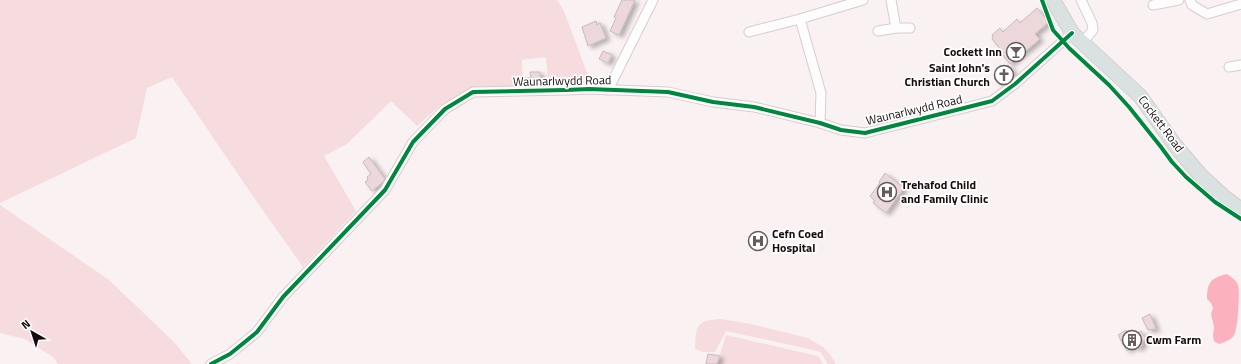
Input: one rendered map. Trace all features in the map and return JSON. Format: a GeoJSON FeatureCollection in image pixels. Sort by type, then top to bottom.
{"type":"FeatureCollection","features":[{"type":"Feature","properties":{"kind":"main road","name":"Cockett Road"},"geometry":{"type":"LineString","coordinates":[[1053,0],[1077,38],[1140,96],[1174,144],[1201,176],[1241,210]]}},
{"type":"Feature","properties":{"kind":"street"},"geometry":{"type":"LineString","coordinates":[[608,90],[653,0]]}},
{"type":"Feature","properties":{"kind":"street"},"geometry":{"type":"LineString","coordinates":[[749,32],[800,19],[863,0]]}},
{"type":"Feature","properties":{"kind":"street"},"geometry":{"type":"LineString","coordinates":[[891,0],[896,28]]}},
{"type":"Feature","properties":{"kind":"street","name":"Waunarlwydd Road"},"geometry":{"type":"LineString","coordinates":[[211,364],[230,354],[257,332],[283,297],[385,190],[413,142],[445,109],[473,92],[566,90],[589,88],[668,92],[713,102],[754,107],[820,123],[841,130],[865,133],[992,101],[1077,38],[1093,30],[1092,23],[1081,0]]}},
{"type":"Feature","properties":{"kind":"street"},"geometry":{"type":"LineString","coordinates":[[1153,5],[1179,0]]}},
{"type":"Feature","properties":{"kind":"street"},"geometry":{"type":"LineString","coordinates":[[1190,0],[1192,5],[1207,14],[1241,4]]}},
{"type":"Feature","properties":{"kind":"street"},"geometry":{"type":"LineString","coordinates":[[800,19],[821,93],[820,123]]}},
{"type":"Feature","properties":{"kind":"street"},"geometry":{"type":"LineString","coordinates":[[878,32],[896,28],[910,28]]}},
{"type":"Feature","properties":{"kind":"street"},"geometry":{"type":"LineString","coordinates":[[1229,67],[1241,65]]}},
{"type":"Feature","properties":{"kind":"shaded area"},"geometry":{"type":"Polygon","coordinates":[[[0,0],[557,0],[564,11],[592,86],[549,89],[546,57],[522,60],[523,88],[473,91],[443,103],[417,126],[391,101],[347,144],[324,156],[356,211],[303,267],[172,77],[147,88],[136,138],[0,203],[0,0]]]}},
{"type":"Feature","properties":{"kind":"shaded area"},"geometry":{"type":"Polygon","coordinates":[[[0,205],[109,280],[174,342],[192,364],[58,364],[53,357],[25,339],[0,333],[0,205]]]}},
{"type":"Feature","properties":{"kind":"shaded area"},"geometry":{"type":"Polygon","coordinates":[[[1227,274],[1235,280],[1238,285],[1238,318],[1233,337],[1228,341],[1219,344],[1214,341],[1214,327],[1211,314],[1213,308],[1207,299],[1207,293],[1209,285],[1214,279],[1227,274]]]}},
{"type":"Feature","properties":{"kind":"shaded area"},"geometry":{"type":"Polygon","coordinates":[[[721,319],[751,324],[808,338],[823,347],[836,364],[828,364],[818,351],[726,331],[715,352],[703,352],[695,349],[696,335],[699,326],[707,321],[721,319]]]}},
{"type":"Feature","properties":{"kind":"shaded area"},"geometry":{"type":"Polygon","coordinates":[[[726,335],[818,356],[823,364],[717,364],[726,335]]]}},
{"type":"Feature","properties":{"kind":"building"},"geometry":{"type":"Polygon","coordinates":[[[622,0],[635,0],[619,35],[610,31],[616,18],[614,17],[622,0]]]}},
{"type":"Feature","properties":{"kind":"building"},"geometry":{"type":"Polygon","coordinates":[[[1037,8],[1049,22],[1035,34],[1040,39],[1010,64],[1001,53],[1003,52],[992,39],[992,35],[1000,28],[1003,32],[1017,19],[1020,23],[1037,8]]]}},
{"type":"Feature","properties":{"kind":"building"},"geometry":{"type":"Polygon","coordinates":[[[596,21],[597,25],[600,23],[606,38],[588,46],[582,27],[596,21]]]}},
{"type":"Feature","properties":{"kind":"building"},"geometry":{"type":"Polygon","coordinates":[[[603,51],[612,55],[608,63],[599,59],[603,51]]]}},
{"type":"Feature","properties":{"kind":"building","name":"Saint John's Christian Church"},"geometry":{"type":"Polygon","coordinates":[[[1008,65],[1014,72],[1000,85],[994,78],[1008,65]]]}},
{"type":"Feature","properties":{"kind":"building"},"geometry":{"type":"Polygon","coordinates":[[[530,72],[540,72],[540,85],[525,85],[524,78],[531,78],[530,72]]]}},
{"type":"Feature","properties":{"kind":"building"},"geometry":{"type":"Polygon","coordinates":[[[369,157],[385,179],[372,191],[365,182],[368,180],[367,177],[371,174],[363,162],[369,157]]]}},
{"type":"Feature","properties":{"kind":"building","name":"Trehafod Child and Family Clinic"},"geometry":{"type":"Polygon","coordinates":[[[885,173],[904,188],[886,213],[873,203],[875,201],[870,196],[880,183],[879,182],[885,173]]]}},
{"type":"Feature","properties":{"kind":"building"},"geometry":{"type":"Polygon","coordinates":[[[1150,314],[1156,329],[1148,330],[1142,318],[1150,314]]]}},
{"type":"Feature","properties":{"kind":"building","name":"Cwm Farm"},"geometry":{"type":"Polygon","coordinates":[[[1126,330],[1130,337],[1141,331],[1146,339],[1143,341],[1142,346],[1139,348],[1132,347],[1127,351],[1118,335],[1126,330]]]}},
{"type":"Feature","properties":{"kind":"building"},"geometry":{"type":"Polygon","coordinates":[[[708,354],[720,356],[717,364],[706,364],[708,354]]]}},
{"type":"Feature","properties":{"kind":"cycle path"},"geometry":{"type":"LineString","coordinates":[[1042,0],[1053,30],[1069,48],[1109,85],[1129,107],[1172,162],[1186,177],[1215,202],[1241,219]]}},
{"type":"Feature","properties":{"kind":"cycle path"},"geometry":{"type":"LineString","coordinates":[[211,364],[230,354],[257,332],[283,297],[385,190],[413,142],[445,109],[473,92],[589,89],[668,92],[713,102],[754,107],[820,123],[841,130],[865,133],[992,101],[1015,84],[1072,33]]}},
{"type":"Feature","properties":{"kind":"place","name":"Cockett Inn"},"geometry":{"type":"Point","coordinates":[1016,52]}},
{"type":"Feature","properties":{"kind":"place","name":"Saint John's Christian Church"},"geometry":{"type":"Point","coordinates":[1004,75]}},
{"type":"Feature","properties":{"kind":"place","name":"Trehafod Child and Family Clinic"},"geometry":{"type":"Point","coordinates":[887,192]}},
{"type":"Feature","properties":{"kind":"place","name":"Cefn Coed Hospital"},"geometry":{"type":"Point","coordinates":[758,241]}},
{"type":"Feature","properties":{"kind":"place","name":"Cwm Farm"},"geometry":{"type":"Point","coordinates":[1132,340]}}]}
